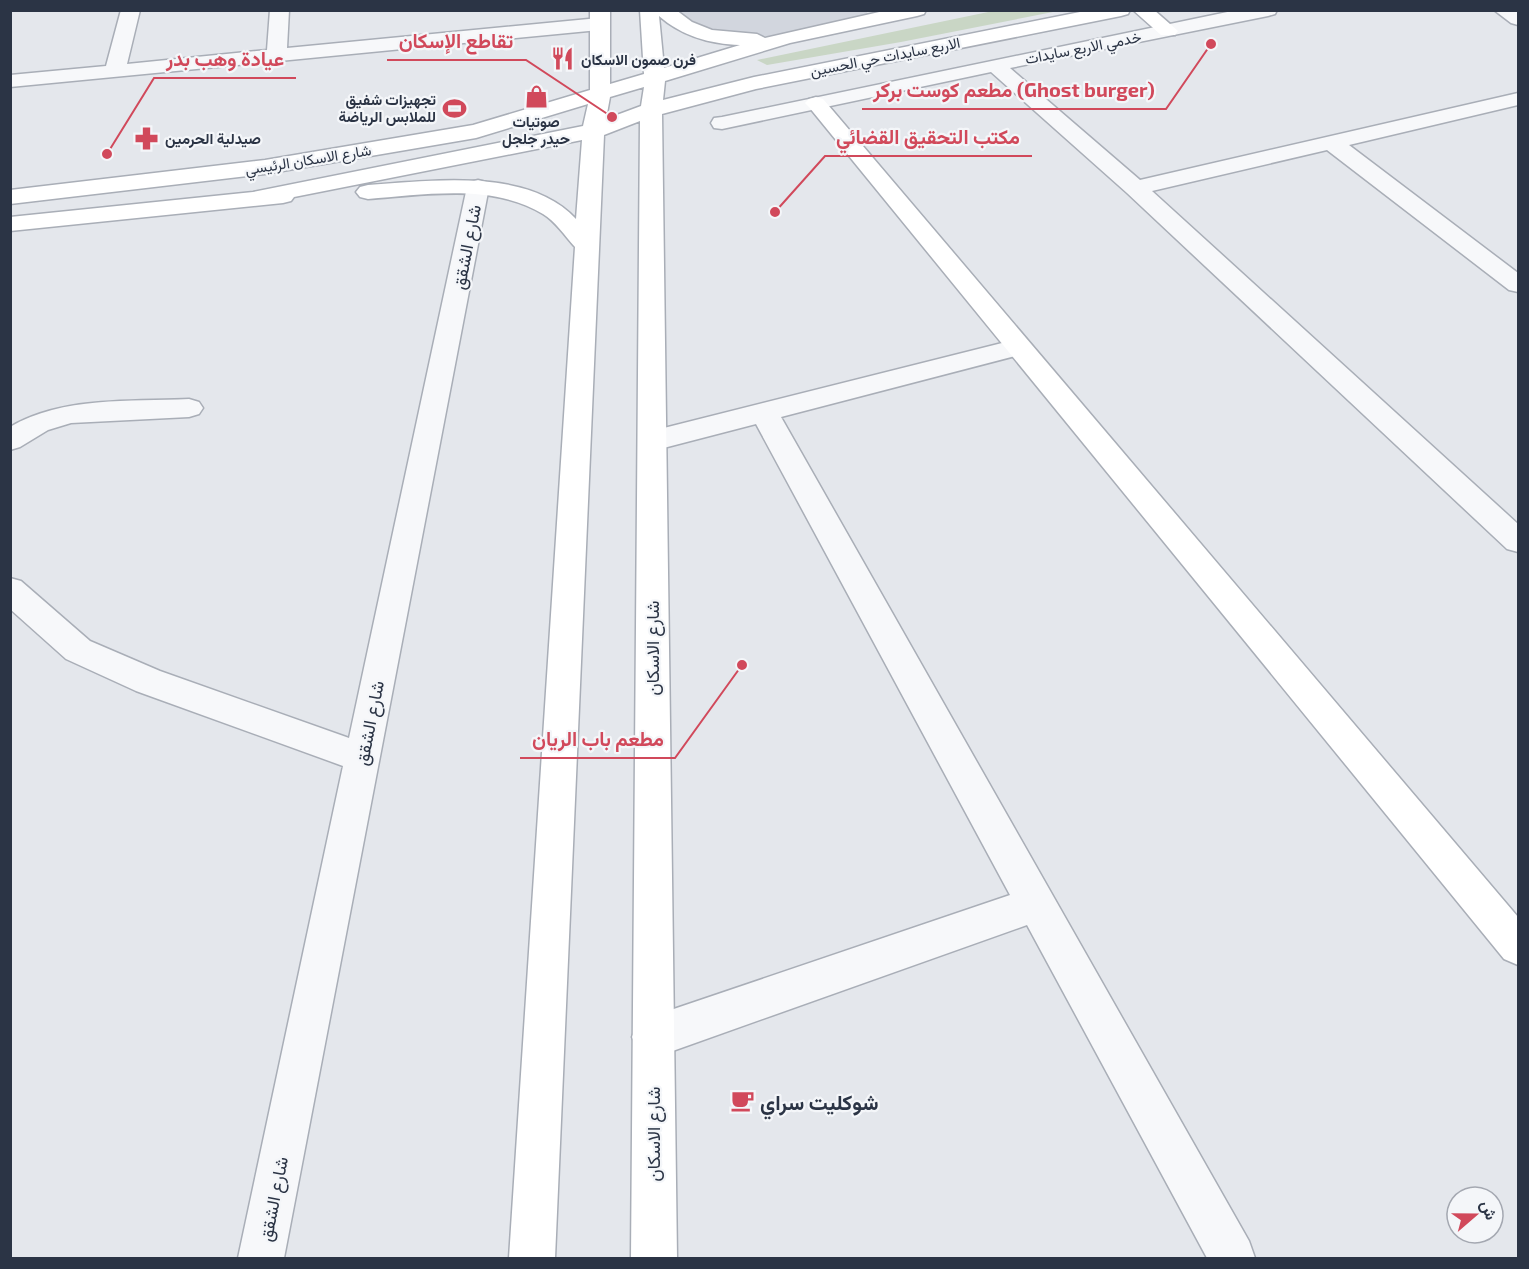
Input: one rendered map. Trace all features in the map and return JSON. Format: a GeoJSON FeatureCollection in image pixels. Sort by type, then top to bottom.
{"type":"FeatureCollection","features":[{"type":"Feature","properties":{"kind":"street"},"geometry":{"type":"LineString","coordinates":[[115,71],[131,10]]}},
{"type":"Feature","properties":{"kind":"street"},"geometry":{"type":"LineString","coordinates":[[276,56],[280,10]]}},
{"type":"Feature","properties":{"kind":"street","name":"شارع الاسكان"},"geometry":{"type":"LineString","coordinates":[[649,10],[653,94],[654,1258]]}},
{"type":"Feature","properties":{"kind":"street"},"geometry":{"type":"LineString","coordinates":[[663,10],[688,30],[725,39],[786,38]]}},
{"type":"Feature","properties":{"kind":"street"},"geometry":{"type":"LineString","coordinates":[[261,197],[593,131],[653,94],[786,38],[878,14],[917,10]]}},
{"type":"Feature","properties":{"kind":"street","name":"الاربع سايدات حي الحسين"},"geometry":{"type":"LineString","coordinates":[[653,94],[776,78],[1121,10]]}},
{"type":"Feature","properties":{"kind":"street"},"geometry":{"type":"LineString","coordinates":[[1142,10],[1168,30]]}},
{"type":"Feature","properties":{"kind":"street","name":"خدمي الاربع سايدات"},"geometry":{"type":"LineString","coordinates":[[722,123],[1268,10]]}},
{"type":"Feature","properties":{"kind":"street"},"geometry":{"type":"LineString","coordinates":[[1503,10],[1518,20]]}},
{"type":"Feature","properties":{"kind":"street"},"geometry":{"type":"LineString","coordinates":[[10,81],[276,56],[599,17],[600,95],[593,131],[532,1258]]}},
{"type":"Feature","properties":{"kind":"street"},"geometry":{"type":"LineString","coordinates":[[995,65],[1134,188],[1518,541]]}},
{"type":"Feature","properties":{"kind":"street","name":"شارع الاسكان الرئيسي"},"geometry":{"type":"LineString","coordinates":[[10,197],[265,168],[465,133],[600,95],[653,94]]}},
{"type":"Feature","properties":{"kind":"street"},"geometry":{"type":"LineString","coordinates":[[816,102],[1518,946]]}},
{"type":"Feature","properties":{"kind":"street"},"geometry":{"type":"LineString","coordinates":[[1134,188],[1331,142],[1513,105]]}},
{"type":"Feature","properties":{"kind":"street"},"geometry":{"type":"LineString","coordinates":[[1331,142],[1518,285]]}},
{"type":"Feature","properties":{"kind":"street"},"geometry":{"type":"LineString","coordinates":[[261,197],[478,187],[510,193],[551,209],[588,248]]}},
{"type":"Feature","properties":{"kind":"street","name":"شارع الشقق"},"geometry":{"type":"LineString","coordinates":[[261,1258],[478,187]]}},
{"type":"Feature","properties":{"kind":"street","name":"شارع الاسكان الرئيسي"},"geometry":{"type":"LineString","coordinates":[[10,224],[261,197]]}},
{"type":"Feature","properties":{"kind":"street"},"geometry":{"type":"LineString","coordinates":[[652,441],[1018,347]]}},
{"type":"Feature","properties":{"kind":"street"},"geometry":{"type":"LineString","coordinates":[[10,440],[38,423],[72,414],[189,408]]}},
{"type":"Feature","properties":{"kind":"street"},"geometry":{"type":"LineString","coordinates":[[764,412],[1232,1258]]}},
{"type":"Feature","properties":{"kind":"street"},"geometry":{"type":"LineString","coordinates":[[10,590],[78,650],[148,681],[362,758]]}},
{"type":"Feature","properties":{"kind":"street"},"geometry":{"type":"LineString","coordinates":[[653,1036],[1036,904]]}},
{"type":"Feature","properties":{"kind":"shaded area"},"geometry":{"type":"Polygon","coordinates":[[[867,10],[868,17],[778,36],[733,37],[696,30],[672,11],[867,10]]]}},
{"type":"Feature","properties":{"kind":"green space"},"geometry":{"type":"Polygon","coordinates":[[[993,11],[1058,11],[901,42],[767,65],[757,60],[993,11]]]}},
{"type":"Feature","properties":{"kind":"place","name":"مطعم كوست بركر (Ghost burger)"},"geometry":{"type":"Point","coordinates":[1211,44]}},
{"type":"Feature","properties":{"kind":"place","name":"فرن صمون الاسكان"},"geometry":{"type":"Point","coordinates":[563,59]}},
{"type":"Feature","properties":{"kind":"place","name":"صوتيات حيدر جلجل"},"geometry":{"type":"Point","coordinates":[536,97]}},
{"type":"Feature","properties":{"kind":"place","name":"تجهيزات شفيق للملابس الرياضة"},"geometry":{"type":"Point","coordinates":[454,108]}},
{"type":"Feature","properties":{"kind":"place","name":"تقاطع الإسكان"},"geometry":{"type":"Point","coordinates":[612,117]}},
{"type":"Feature","properties":{"kind":"place","name":"صيدلية الحرمين"},"geometry":{"type":"Point","coordinates":[147,138]}},
{"type":"Feature","properties":{"kind":"place","name":"عيادة وهب بدر"},"geometry":{"type":"Point","coordinates":[107,154]}},
{"type":"Feature","properties":{"kind":"place","name":"مكتب التحقيق القضائي"},"geometry":{"type":"Point","coordinates":[775,212]}},
{"type":"Feature","properties":{"kind":"place","name":"مطعم باب الريان"},"geometry":{"type":"Point","coordinates":[742,665]}},
{"type":"Feature","properties":{"kind":"place","name":"شوكليت سراي"},"geometry":{"type":"Point","coordinates":[742,1101]}}]}
